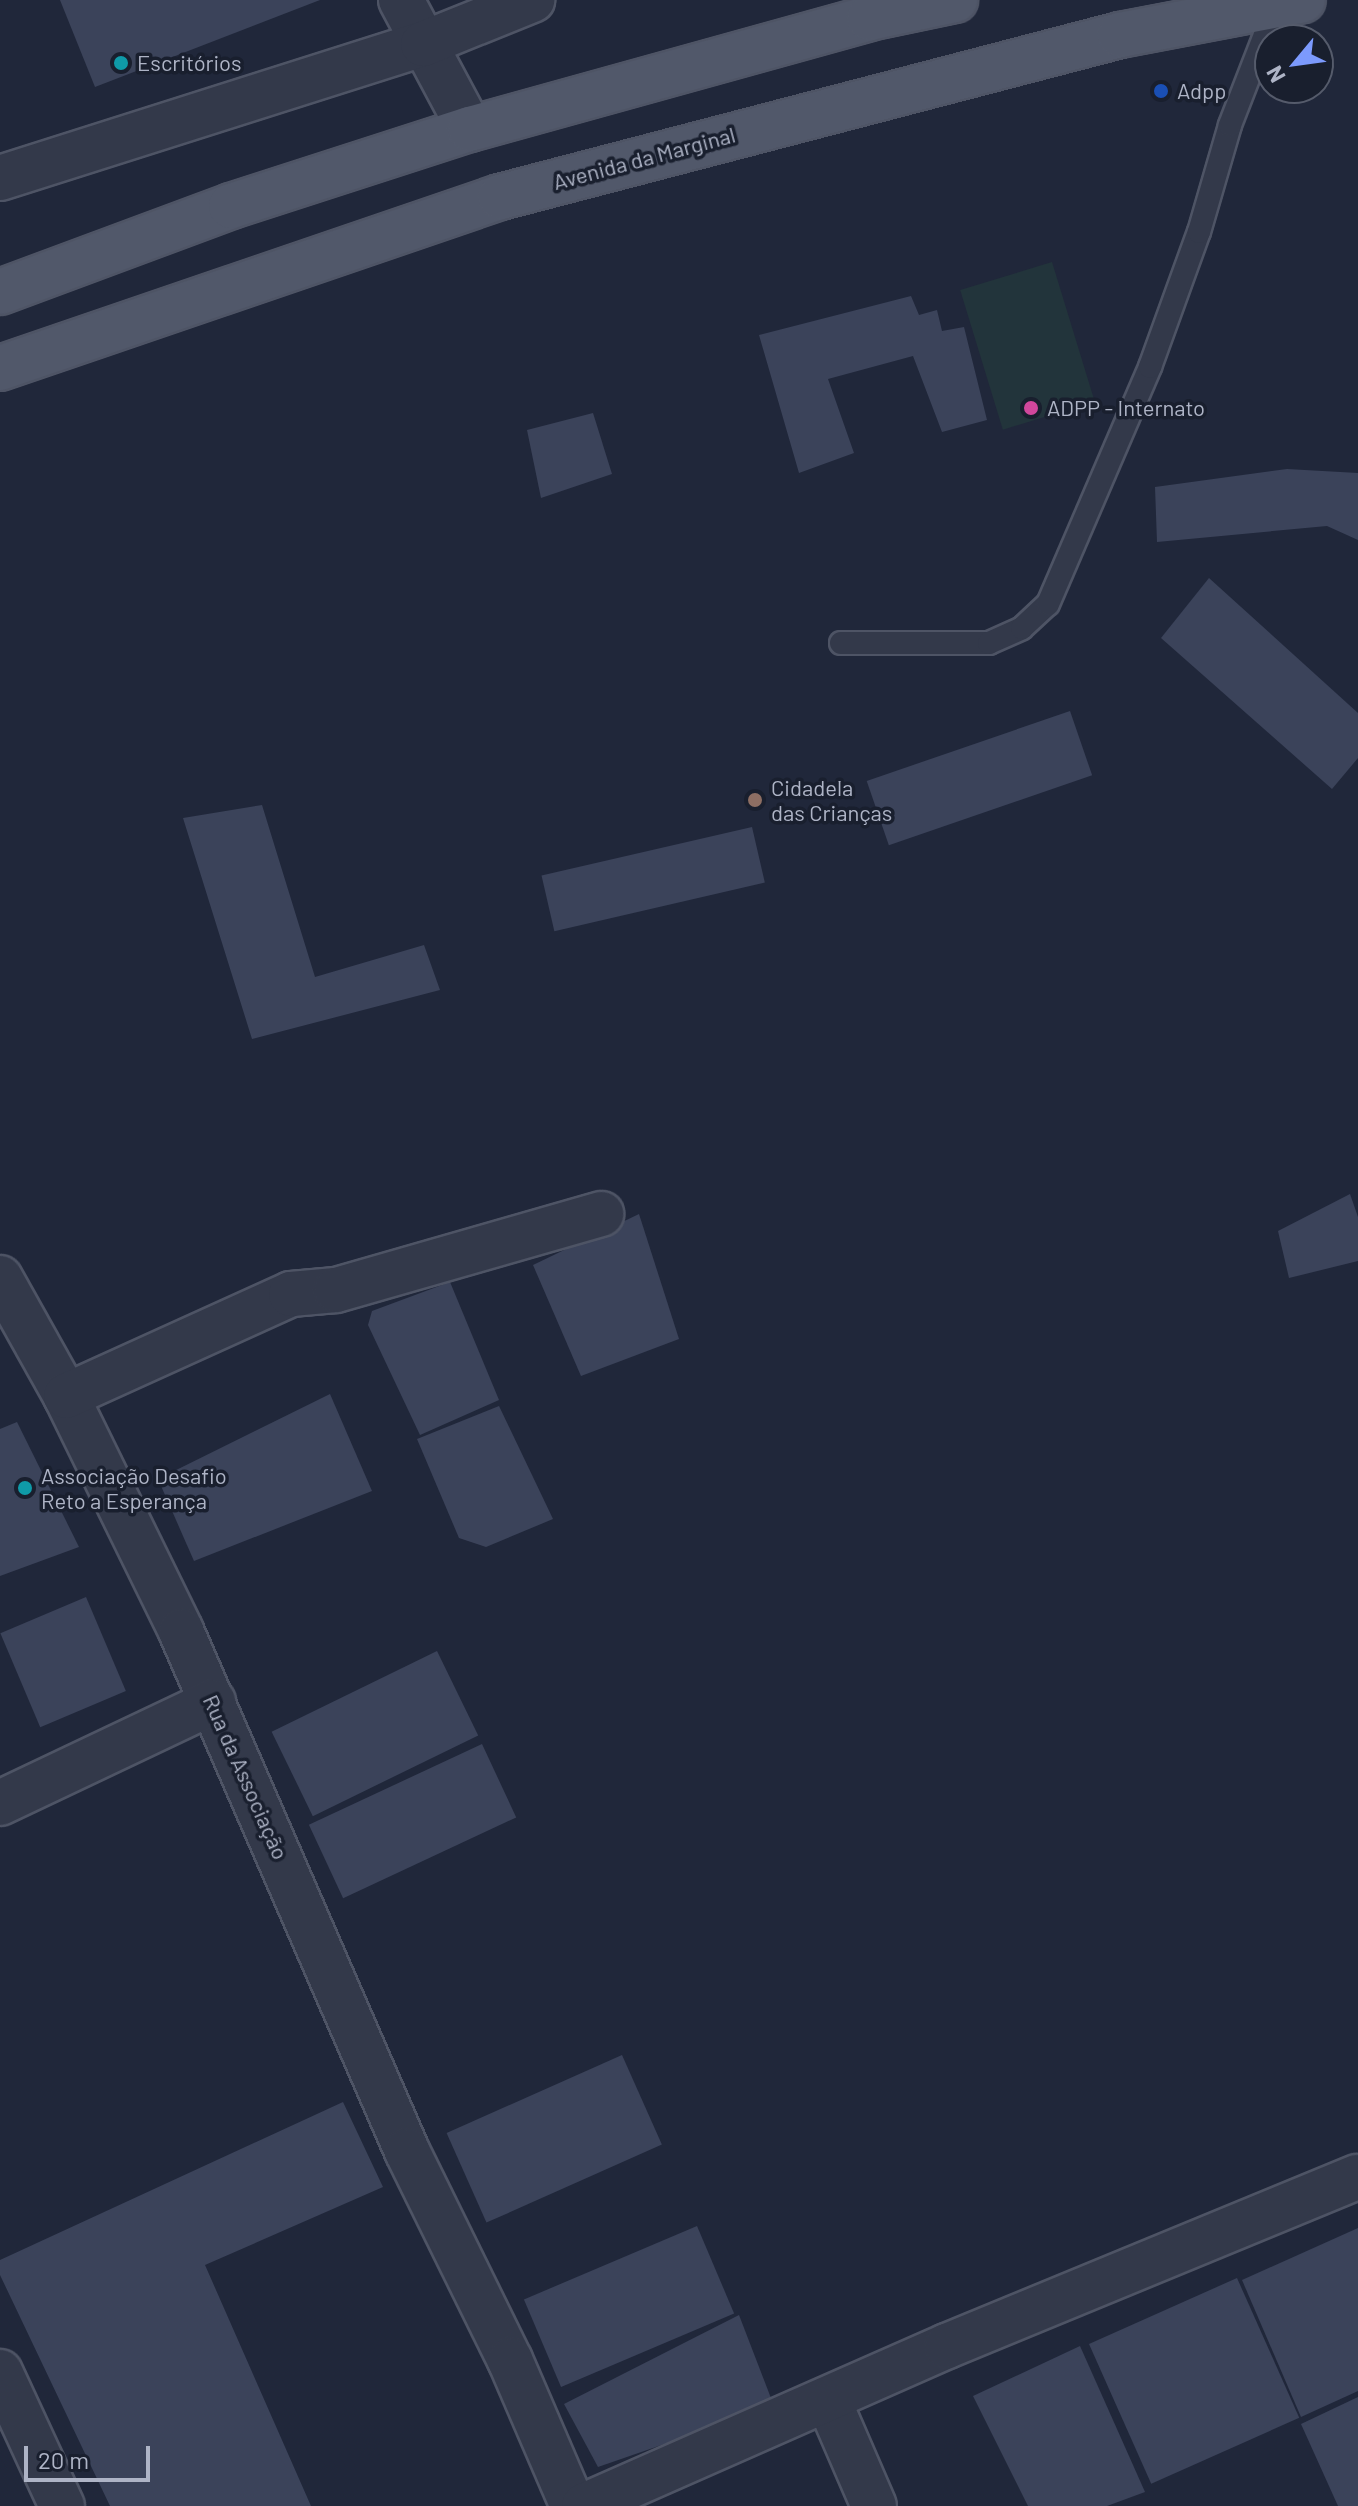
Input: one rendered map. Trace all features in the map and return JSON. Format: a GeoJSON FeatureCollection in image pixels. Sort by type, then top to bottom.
{"type":"FeatureCollection","features":[{"type":"Feature","properties":{"kind":"main road"},"geometry":{"type":"LineString","coordinates":[[0,292],[231,206],[470,129],[869,18],[955,0]]}},
{"type":"Feature","properties":{"kind":"main road","name":"Avenida da Marginal"},"geometry":{"type":"LineString","coordinates":[[0,368],[500,197],[1120,35],[1285,1]]}},
{"type":"Feature","properties":{"kind":"street"},"geometry":{"type":"LineString","coordinates":[[401,0],[470,129]]}},
{"type":"Feature","properties":{"kind":"street"},"geometry":{"type":"LineString","coordinates":[[0,178],[423,44],[532,0]]}},
{"type":"Feature","properties":{"kind":"street"},"geometry":{"type":"LineString","coordinates":[[66,1396],[291,1294],[336,1290],[601,1214]]}},
{"type":"Feature","properties":{"kind":"street","name":"Rua da Associação"},"geometry":{"type":"LineString","coordinates":[[0,1278],[66,1396],[213,1702],[407,2151],[474,2285],[573,2506]]}},
{"type":"Feature","properties":{"kind":"street"},"geometry":{"type":"LineString","coordinates":[[0,1803],[213,1702]]}},
{"type":"Feature","properties":{"kind":"street"},"geometry":{"type":"LineString","coordinates":[[584,2506],[829,2402],[947,2346],[1358,2177]]}},
{"type":"Feature","properties":{"kind":"street"},"geometry":{"type":"LineString","coordinates":[[0,2372],[62,2506]]}},
{"type":"Feature","properties":{"kind":"street"},"geometry":{"type":"LineString","coordinates":[[829,2402],[874,2506]]}},
{"type":"Feature","properties":{"kind":"lane"},"geometry":{"type":"LineString","coordinates":[[841,643],[989,643],[1022,628],[1048,604],[1150,367],[1199,232],[1230,125],[1285,1]]}},
{"type":"Feature","properties":{"kind":"shaded area"},"geometry":{"type":"Polygon","coordinates":[[[1052,262],[1095,402],[1003,430],[960,290],[1052,262]]]}},
{"type":"Feature","properties":{"kind":"building","name":"Escritórios"},"geometry":{"type":"Polygon","coordinates":[[[60,0],[320,0],[95,87],[60,0]]]}},
{"type":"Feature","properties":{"kind":"building"},"geometry":{"type":"Polygon","coordinates":[[[911,296],[919,315],[937,310],[942,331],[964,327],[987,420],[942,432],[913,356],[828,379],[854,453],[799,473],[759,335],[911,296]]]}},
{"type":"Feature","properties":{"kind":"building"},"geometry":{"type":"Polygon","coordinates":[[[593,413],[612,474],[541,498],[527,430],[593,413]]]}},
{"type":"Feature","properties":{"kind":"building"},"geometry":{"type":"Polygon","coordinates":[[[1287,469],[1358,473],[1358,540],[1327,526],[1157,542],[1155,487],[1287,469]]]}},
{"type":"Feature","properties":{"kind":"building"},"geometry":{"type":"Polygon","coordinates":[[[1209,578],[1358,713],[1358,758],[1332,789],[1161,638],[1209,578]]]}},
{"type":"Feature","properties":{"kind":"building"},"geometry":{"type":"Polygon","coordinates":[[[1070,711],[1092,775],[889,845],[867,781],[1070,711]]]}},
{"type":"Feature","properties":{"kind":"building"},"geometry":{"type":"Polygon","coordinates":[[[262,805],[315,977],[424,945],[440,990],[252,1039],[183,818],[262,805]]]}},
{"type":"Feature","properties":{"kind":"building"},"geometry":{"type":"Polygon","coordinates":[[[752,827],[765,883],[554,931],[542,876],[752,827]]]}},
{"type":"Feature","properties":{"kind":"building"},"geometry":{"type":"Polygon","coordinates":[[[1350,1194],[1358,1217],[1358,1261],[1289,1278],[1278,1231],[1350,1194]]]}},
{"type":"Feature","properties":{"kind":"building"},"geometry":{"type":"Polygon","coordinates":[[[639,1214],[679,1339],[581,1376],[533,1265],[639,1214]]]}},
{"type":"Feature","properties":{"kind":"building"},"geometry":{"type":"Polygon","coordinates":[[[450,1282],[499,1400],[420,1435],[368,1325],[372,1311],[450,1282]]]}},
{"type":"Feature","properties":{"kind":"building"},"geometry":{"type":"Polygon","coordinates":[[[330,1394],[372,1491],[194,1561],[158,1479],[330,1394]]]}},
{"type":"Feature","properties":{"kind":"building"},"geometry":{"type":"Polygon","coordinates":[[[499,1406],[553,1519],[486,1547],[459,1538],[417,1439],[499,1406]]]}},
{"type":"Feature","properties":{"kind":"building","name":"Associação Desafio Reto a Esperança"},"geometry":{"type":"Polygon","coordinates":[[[17,1422],[79,1547],[0,1576],[0,1429],[17,1422]]]}},
{"type":"Feature","properties":{"kind":"building"},"geometry":{"type":"Polygon","coordinates":[[[86,1597],[126,1691],[40,1727],[0,1633],[86,1597]]]}},
{"type":"Feature","properties":{"kind":"building"},"geometry":{"type":"Polygon","coordinates":[[[437,1651],[478,1735],[313,1816],[272,1732],[437,1651]]]}},
{"type":"Feature","properties":{"kind":"building"},"geometry":{"type":"Polygon","coordinates":[[[482,1744],[516,1817],[343,1898],[309,1825],[482,1744]]]}},
{"type":"Feature","properties":{"kind":"building"},"geometry":{"type":"Polygon","coordinates":[[[622,2055],[662,2145],[486,2223],[447,2133],[622,2055]]]}},
{"type":"Feature","properties":{"kind":"building"},"geometry":{"type":"Polygon","coordinates":[[[343,2102],[383,2187],[205,2265],[311,2506],[110,2506],[0,2275],[0,2260],[343,2102]]]}},
{"type":"Feature","properties":{"kind":"building"},"geometry":{"type":"Polygon","coordinates":[[[697,2226],[734,2313],[561,2387],[524,2299],[697,2226]]]}},
{"type":"Feature","properties":{"kind":"building"},"geometry":{"type":"Polygon","coordinates":[[[1358,2228],[1358,2391],[1301,2417],[1242,2280],[1358,2228]]]}},
{"type":"Feature","properties":{"kind":"building"},"geometry":{"type":"Polygon","coordinates":[[[1237,2278],[1299,2418],[1151,2484],[1089,2344],[1237,2278]]]}},
{"type":"Feature","properties":{"kind":"building"},"geometry":{"type":"Polygon","coordinates":[[[739,2315],[774,2406],[598,2467],[564,2404],[739,2315]]]}},
{"type":"Feature","properties":{"kind":"building"},"geometry":{"type":"Polygon","coordinates":[[[1080,2346],[1145,2492],[1107,2506],[1028,2506],[973,2396],[1080,2346]]]}},
{"type":"Feature","properties":{"kind":"building"},"geometry":{"type":"Polygon","coordinates":[[[1358,2397],[1358,2506],[1338,2506],[1301,2424],[1358,2397]]]}},
{"type":"Feature","properties":{"kind":"place","name":"Escritórios"},"geometry":{"type":"Point","coordinates":[121,63]}},
{"type":"Feature","properties":{"kind":"place","name":"Adpp"},"geometry":{"type":"Point","coordinates":[1161,91]}},
{"type":"Feature","properties":{"kind":"place","name":"ADPP - Internato"},"geometry":{"type":"Point","coordinates":[1031,408]}},
{"type":"Feature","properties":{"kind":"place","name":"Cidadela das Crianças"},"geometry":{"type":"Point","coordinates":[755,800]}},
{"type":"Feature","properties":{"kind":"place","name":"Associação Desafio Reto a Esperança"},"geometry":{"type":"Point","coordinates":[25,1488]}}]}
